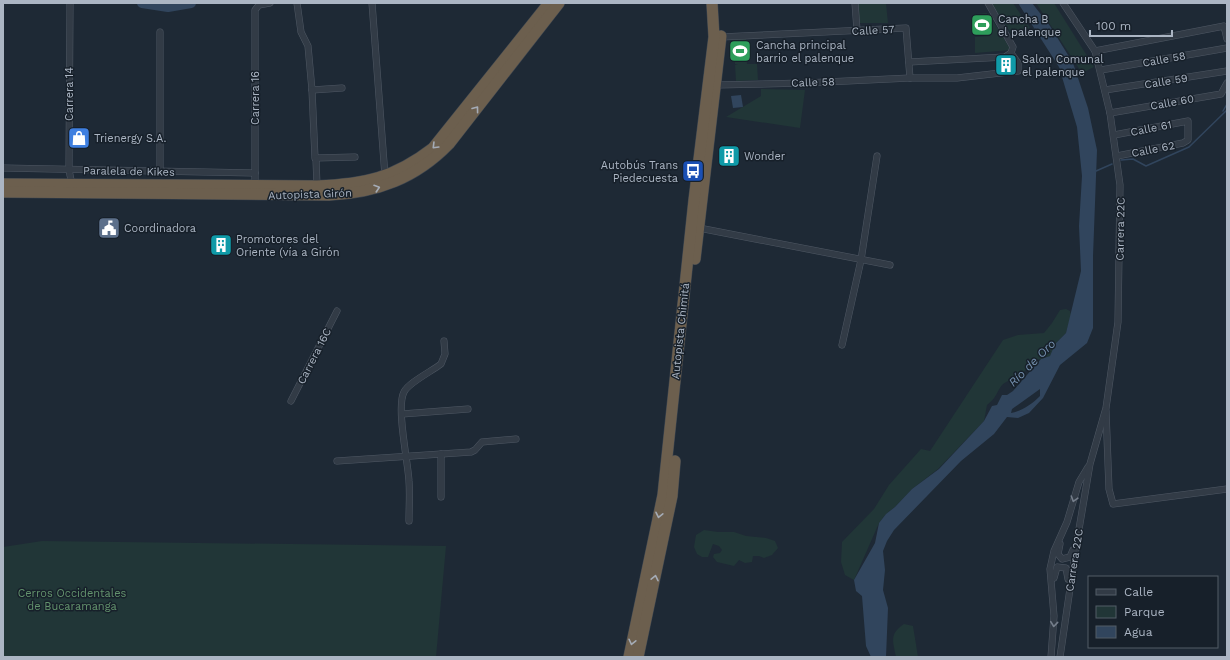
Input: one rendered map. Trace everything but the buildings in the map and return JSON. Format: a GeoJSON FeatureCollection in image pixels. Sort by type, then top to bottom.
{"type":"FeatureCollection","features":[{"type":"Feature","properties":{"kind":"highway","name":"Autopista Girón"},"geometry":{"type":"LineString","coordinates":[[3,184],[255,187],[317,186],[349,185],[385,176],[410,165],[433,148],[549,3]]}},
{"type":"Feature","properties":{"kind":"highway","name":"Autopista Girón"},"geometry":{"type":"LineString","coordinates":[[3,192],[321,195],[354,193],[380,187],[422,168],[449,144],[559,3]]}},
{"type":"Feature","properties":{"kind":"highway","name":"Autopista Chimitá"},"geometry":{"type":"LineString","coordinates":[[638,657],[672,496],[699,228],[721,37],[718,4]]}},
{"type":"Feature","properties":{"kind":"highway","name":"Autopista Chimitá"},"geometry":{"type":"LineString","coordinates":[[629,657],[664,495],[694,200],[718,4]]}},
{"type":"Feature","properties":{"kind":"street","name":"Carrera 14"},"geometry":{"type":"LineString","coordinates":[[70,3],[69,170],[72,185]]}},
{"type":"Feature","properties":{"kind":"street","name":"Carrera 16"},"geometry":{"type":"LineString","coordinates":[[255,187],[255,10],[259,5],[270,3]]}},
{"type":"Feature","properties":{"kind":"street"},"geometry":{"type":"LineString","coordinates":[[297,3],[301,32],[308,46],[317,186]]}},
{"type":"Feature","properties":{"kind":"street"},"geometry":{"type":"LineString","coordinates":[[372,3],[385,176]]}},
{"type":"Feature","properties":{"kind":"street"},"geometry":{"type":"LineString","coordinates":[[855,3],[856,30]]}},
{"type":"Feature","properties":{"kind":"street"},"geometry":{"type":"LineString","coordinates":[[910,78],[909,62],[1005,57],[1012,50],[988,3]]}},
{"type":"Feature","properties":{"kind":"street","name":"Carrera 22C"},"geometry":{"type":"LineString","coordinates":[[1060,657],[1069,590],[1090,464],[1106,408],[1118,322],[1120,184],[1118,156],[1101,70],[1095,51],[1063,3]]}},
{"type":"Feature","properties":{"kind":"street"},"geometry":{"type":"LineString","coordinates":[[1095,51],[1224,26],[1227,39]]}},
{"type":"Feature","properties":{"kind":"street","name":"Calle 57"},"geometry":{"type":"LineString","coordinates":[[721,37],[906,28],[909,62]]}},
{"type":"Feature","properties":{"kind":"street"},"geometry":{"type":"LineString","coordinates":[[160,32],[160,172]]}},
{"type":"Feature","properties":{"kind":"street","name":"Calle 58"},"geometry":{"type":"LineString","coordinates":[[1101,70],[1227,48]]}},
{"type":"Feature","properties":{"kind":"street","name":"Calle 58"},"geometry":{"type":"LineString","coordinates":[[716,85],[806,83],[910,78],[957,78],[1018,71],[1018,63],[1012,50]]}},
{"type":"Feature","properties":{"kind":"street","name":"Calle 59"},"geometry":{"type":"LineString","coordinates":[[1105,90],[1227,71]]}},
{"type":"Feature","properties":{"kind":"street","name":"Calle 60"},"geometry":{"type":"LineString","coordinates":[[1110,113],[1221,94],[1227,83]]}},
{"type":"Feature","properties":{"kind":"street"},"geometry":{"type":"LineString","coordinates":[[312,90],[342,88]]}},
{"type":"Feature","properties":{"kind":"street","name":"Calle 61"},"geometry":{"type":"LineString","coordinates":[[1114,136],[1188,121],[1188,140]]}},
{"type":"Feature","properties":{"kind":"street","name":"Calle 62"},"geometry":{"type":"LineString","coordinates":[[1118,156],[1183,143],[1188,140]]}},
{"type":"Feature","properties":{"kind":"street"},"geometry":{"type":"LineString","coordinates":[[842,344],[861,260],[877,156]]}},
{"type":"Feature","properties":{"kind":"street"},"geometry":{"type":"LineString","coordinates":[[316,159],[355,157]]}},
{"type":"Feature","properties":{"kind":"street","name":"Paralela de Kikes"},"geometry":{"type":"LineString","coordinates":[[3,168],[255,173]]}},
{"type":"Feature","properties":{"kind":"street"},"geometry":{"type":"LineString","coordinates":[[699,228],[890,265]]}},
{"type":"Feature","properties":{"kind":"street","name":"Carrera 16C"},"geometry":{"type":"LineString","coordinates":[[290,401],[337,311]]}},
{"type":"Feature","properties":{"kind":"street"},"geometry":{"type":"LineString","coordinates":[[409,521],[409,479],[405,457],[401,402],[404,392],[408,386],[441,364],[445,354],[444,341]]}},
{"type":"Feature","properties":{"kind":"street"},"geometry":{"type":"LineString","coordinates":[[1106,408],[1109,489],[1113,504],[1227,489]]}},
{"type":"Feature","properties":{"kind":"street"},"geometry":{"type":"LineString","coordinates":[[402,414],[468,409]]}},
{"type":"Feature","properties":{"kind":"street"},"geometry":{"type":"LineString","coordinates":[[337,461],[472,452],[482,442],[516,439]]}},
{"type":"Feature","properties":{"kind":"street"},"geometry":{"type":"LineString","coordinates":[[441,454],[441,497]]}},
{"type":"Feature","properties":{"kind":"street","name":"Carrera 22C"},"geometry":{"type":"LineString","coordinates":[[1051,657],[1054,616],[1050,569],[1054,551],[1079,482],[1090,464]]}},
{"type":"Feature","properties":{"kind":"street"},"geometry":{"type":"LineString","coordinates":[[1061,535],[1058,554],[1062,559],[1070,557],[1077,541]]}},
{"type":"Feature","properties":{"kind":"street"},"geometry":{"type":"LineString","coordinates":[[1053,591],[1055,571],[1057,567],[1062,566],[1066,568],[1068,572],[1069,590]]}},
{"type":"Feature","properties":{"kind":"green space"},"geometry":{"type":"Polygon","coordinates":[[[858,3],[886,3],[888,23],[858,23],[858,3]]]}},
{"type":"Feature","properties":{"kind":"green space"},"geometry":{"type":"Polygon","coordinates":[[[991,3],[1013,3],[1030,28],[1011,33],[991,3]]]}},
{"type":"Feature","properties":{"kind":"green space"},"geometry":{"type":"Polygon","coordinates":[[[1036,3],[1054,3],[1094,67],[1082,73],[1036,3]]]}},
{"type":"Feature","properties":{"kind":"green space","name":"Cancha B el palenque"},"geometry":{"type":"Polygon","coordinates":[[[987,13],[988,36],[977,36],[975,14],[987,13]]]}},
{"type":"Feature","properties":{"kind":"green space"},"geometry":{"type":"Polygon","coordinates":[[[988,13],[1011,50],[975,53],[975,37],[990,36],[988,13]]]}},
{"type":"Feature","properties":{"kind":"green space"},"geometry":{"type":"Polygon","coordinates":[[[734,39],[746,39],[747,64],[757,64],[758,80],[736,81],[735,65],[738,64],[735,64],[734,39]]]}},
{"type":"Feature","properties":{"kind":"green space"},"geometry":{"type":"Polygon","coordinates":[[[761,89],[805,90],[800,128],[726,117],[761,96],[761,89]]]}},
{"type":"Feature","properties":{"kind":"green space"},"geometry":{"type":"Polygon","coordinates":[[[1066,309],[1070,311],[1071,315],[1066,333],[1055,344],[1050,356],[1033,360],[1019,379],[1011,380],[1002,385],[992,401],[987,405],[984,421],[938,469],[912,489],[886,514],[879,523],[854,580],[845,575],[841,562],[842,542],[874,509],[889,485],[921,449],[930,451],[1003,340],[1018,335],[1044,333],[1060,310],[1066,309]]]}},
{"type":"Feature","properties":{"kind":"green space"},"geometry":{"type":"Polygon","coordinates":[[[704,530],[734,532],[746,536],[766,538],[775,541],[778,548],[772,555],[764,558],[753,556],[752,562],[745,563],[739,560],[734,566],[717,562],[713,557],[714,554],[720,553],[722,550],[719,546],[713,544],[708,557],[702,557],[697,554],[694,547],[696,535],[704,530]]]}},
{"type":"Feature","properties":{"kind":"green space","name":"Cerros Occidentales de Bucaramanga"},"geometry":{"type":"Polygon","coordinates":[[[42,541],[446,546],[436,657],[3,657],[3,547],[42,541]]]}},
{"type":"Feature","properties":{"kind":"green space"},"geometry":{"type":"Polygon","coordinates":[[[904,624],[913,626],[918,657],[896,657],[893,638],[896,631],[904,624]]]}},
{"type":"Feature","properties":{"kind":"water"},"geometry":{"type":"Polygon","coordinates":[[[1018,3],[1032,3],[1050,26],[1073,63],[1088,108],[1097,150],[1093,256],[1093,328],[1087,343],[1060,365],[1043,398],[1029,413],[1018,418],[1007,417],[994,434],[961,461],[894,530],[883,551],[885,570],[883,590],[888,608],[886,657],[871,657],[866,646],[862,596],[856,591],[854,580],[875,543],[879,523],[886,514],[912,489],[939,469],[984,421],[992,406],[997,405],[1002,395],[1007,395],[1013,391],[1041,359],[1050,356],[1055,344],[1066,333],[1081,271],[1079,226],[1082,176],[1077,127],[1059,67],[1018,3]],[[1040,389],[1012,409],[1011,413],[1027,407],[1040,396],[1040,389]]]}},
{"type":"Feature","properties":{"kind":"water"},"geometry":{"type":"Polygon","coordinates":[[[741,95],[743,107],[733,108],[731,96],[741,95]]]}},
{"type":"Feature","properties":{"kind":"waterway"},"geometry":{"type":"LineString","coordinates":[[142,3],[168,7],[191,3]]}},
{"type":"Feature","properties":{"kind":"waterway"},"geometry":{"type":"LineString","coordinates":[[1223,111],[1227,104]]}},
{"type":"Feature","properties":{"kind":"waterway"},"geometry":{"type":"LineString","coordinates":[[1121,160],[1133,159],[1146,166],[1189,147],[1227,110]]}},
{"type":"Feature","properties":{"kind":"waterway"},"geometry":{"type":"LineString","coordinates":[[1096,171],[1112,164]]}},
{"type":"Feature","properties":{"kind":"place","name":"Cancha B el palenque"},"geometry":{"type":"Point","coordinates":[982,25]}},
{"type":"Feature","properties":{"kind":"place","name":"Cancha principal barrio el palenque"},"geometry":{"type":"Point","coordinates":[740,51]}},
{"type":"Feature","properties":{"kind":"place","name":"Salon Comunal el palenque"},"geometry":{"type":"Point","coordinates":[1006,65]}},
{"type":"Feature","properties":{"kind":"place","name":"Trienergy S.A."},"geometry":{"type":"Point","coordinates":[79,138]}},
{"type":"Feature","properties":{"kind":"place","name":"Wonder"},"geometry":{"type":"Point","coordinates":[729,156]}},
{"type":"Feature","properties":{"kind":"place","name":"Autobús Trans Piedecuesta"},"geometry":{"type":"Point","coordinates":[693,171]}},
{"type":"Feature","properties":{"kind":"place","name":"Coordinadora"},"geometry":{"type":"Point","coordinates":[109,228]}},
{"type":"Feature","properties":{"kind":"place","name":"Promotores del Oriente (vía a Girón"},"geometry":{"type":"Point","coordinates":[221,245]}},
{"type":"Feature","properties":{"kind":"water label","name":"Río de Oro"},"geometry":{"type":"Point","coordinates":[1032,363]}}]}
